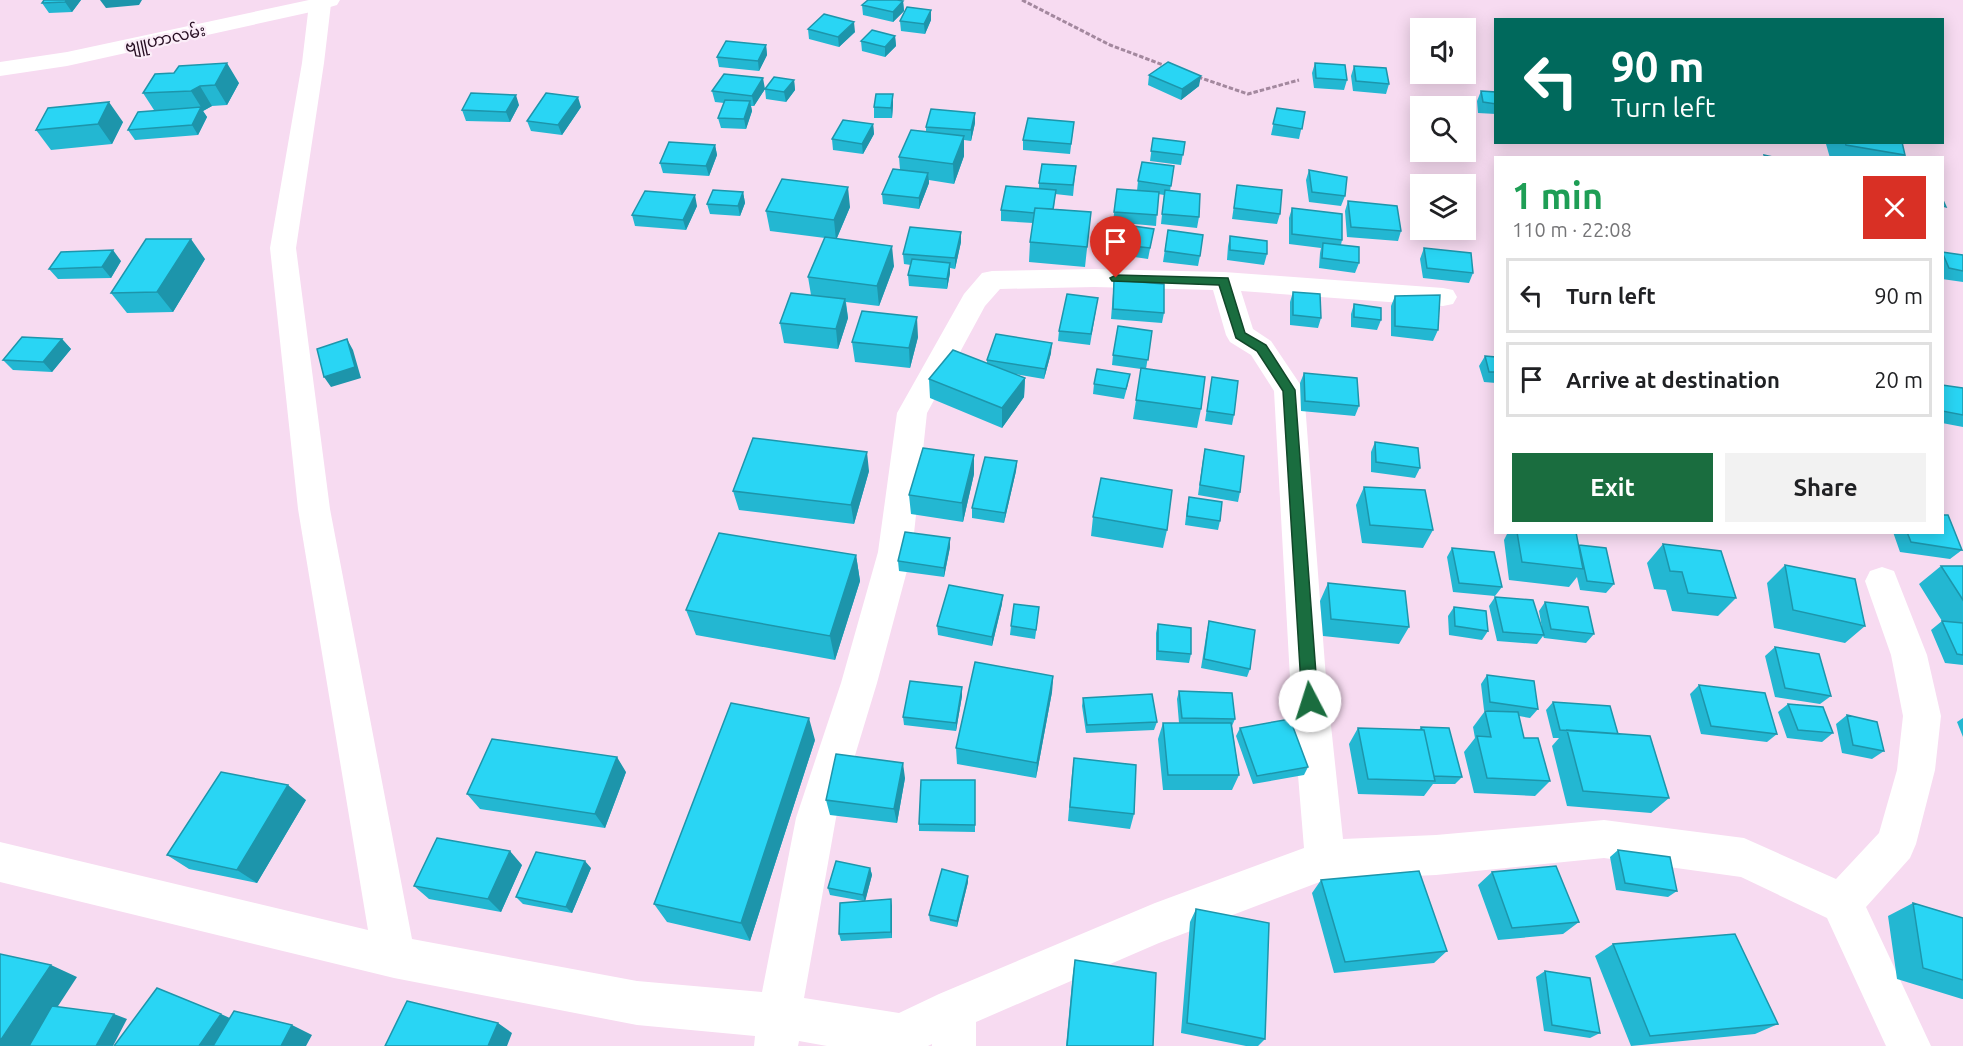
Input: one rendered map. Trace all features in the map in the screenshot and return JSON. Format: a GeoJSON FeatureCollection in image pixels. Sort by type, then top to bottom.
{"type":"FeatureCollection","features":[{"type":"Feature","properties":{"kind":"street","name":"ဗျူဟာလမ်း"},"geometry":{"type":"LineString","coordinates":[[0,69],[67,59],[325,2]]}},
{"type":"Feature","properties":{"kind":"street"},"geometry":{"type":"LineString","coordinates":[[325,2],[283,248],[314,509],[394,957]]}},
{"type":"Feature","properties":{"kind":"street"},"geometry":{"type":"LineString","coordinates":[[778,1031],[816,818],[859,683],[895,552],[912,413],[974,301],[992,280],[1094,278],[1224,281],[1443,297]]}},
{"type":"Feature","properties":{"kind":"street"},"geometry":{"type":"LineString","coordinates":[[1224,281],[1240,335],[1261,348],[1289,390],[1308,678],[1325,860]]}},
{"type":"Feature","properties":{"kind":"street"},"geometry":{"type":"LineString","coordinates":[[1842,903],[1896,844],[1916,770],[1922,716],[1909,655],[1882,581]]}},
{"type":"Feature","properties":{"kind":"street"},"geometry":{"type":"LineString","coordinates":[[0,862],[394,957],[778,1031],[901,1035],[954,1027],[1155,924],[1325,860],[1436,855],[1604,839],[1744,858],[1842,903],[1909,1046]]}},
{"type":"Feature","properties":{"kind":"path"},"geometry":{"type":"LineString","coordinates":[[1022,0],[1110,45],[1170,67]]}},
{"type":"Feature","properties":{"kind":"path"},"geometry":{"type":"LineString","coordinates":[[1190,74],[1248,94],[1299,80]]}},
{"type":"Feature","properties":{"kind":"building"},"geometry":{"type":"Polygon","coordinates":[[[44,0],[67,0],[42,3],[44,0]]]}},
{"type":"Feature","properties":{"kind":"building"},"geometry":{"type":"Polygon","coordinates":[[[868,0],[903,1],[893,12],[862,5],[868,0]]]}},
{"type":"Feature","properties":{"kind":"building"},"geometry":{"type":"Polygon","coordinates":[[[907,7],[931,10],[924,24],[900,21],[907,7]]]}},
{"type":"Feature","properties":{"kind":"building"},"geometry":{"type":"Polygon","coordinates":[[[824,14],[854,22],[838,37],[808,29],[824,14]]]}},
{"type":"Feature","properties":{"kind":"building"},"geometry":{"type":"Polygon","coordinates":[[[872,30],[895,36],[885,47],[861,41],[872,30]]]}},
{"type":"Feature","properties":{"kind":"building"},"geometry":{"type":"Polygon","coordinates":[[[726,41],[766,45],[758,61],[717,57],[726,41]]]}},
{"type":"Feature","properties":{"kind":"building"},"geometry":{"type":"Polygon","coordinates":[[[1168,62],[1201,76],[1182,89],[1149,75],[1168,62]]]}},
{"type":"Feature","properties":{"kind":"building"},"geometry":{"type":"Polygon","coordinates":[[[227,63],[215,85],[200,86],[191,91],[143,93],[155,74],[174,73],[179,66],[227,63]]]}},
{"type":"Feature","properties":{"kind":"building"},"geometry":{"type":"Polygon","coordinates":[[[1315,63],[1345,65],[1347,80],[1316,78],[1315,63]]]}},
{"type":"Feature","properties":{"kind":"building"},"geometry":{"type":"Polygon","coordinates":[[[1354,66],[1386,68],[1389,84],[1356,81],[1354,66]]]}},
{"type":"Feature","properties":{"kind":"building"},"geometry":{"type":"Polygon","coordinates":[[[724,74],[763,78],[752,96],[712,91],[724,74]]]}},
{"type":"Feature","properties":{"kind":"building"},"geometry":{"type":"Polygon","coordinates":[[[774,77],[794,80],[784,92],[765,89],[774,77]]]}},
{"type":"Feature","properties":{"kind":"building"},"geometry":{"type":"Polygon","coordinates":[[[1481,91],[1494,92],[1494,104],[1483,102],[1481,91]]]}},
{"type":"Feature","properties":{"kind":"building"},"geometry":{"type":"Polygon","coordinates":[[[471,93],[516,95],[506,112],[462,110],[471,93]]]}},
{"type":"Feature","properties":{"kind":"building"},"geometry":{"type":"Polygon","coordinates":[[[546,93],[578,97],[558,125],[527,121],[546,93]]]}},
{"type":"Feature","properties":{"kind":"building"},"geometry":{"type":"Polygon","coordinates":[[[876,94],[893,94],[891,108],[874,107],[876,94]]]}},
{"type":"Feature","properties":{"kind":"building"},"geometry":{"type":"Polygon","coordinates":[[[725,100],[750,101],[744,119],[718,118],[725,100]]]}},
{"type":"Feature","properties":{"kind":"building"},"geometry":{"type":"Polygon","coordinates":[[[109,102],[98,124],[36,130],[48,108],[109,102]]]}},
{"type":"Feature","properties":{"kind":"building"},"geometry":{"type":"Polygon","coordinates":[[[201,107],[192,125],[128,130],[138,112],[201,107]]]}},
{"type":"Feature","properties":{"kind":"building"},"geometry":{"type":"Polygon","coordinates":[[[1277,108],[1305,112],[1302,129],[1273,124],[1277,108]]]}},
{"type":"Feature","properties":{"kind":"building"},"geometry":{"type":"Polygon","coordinates":[[[931,109],[975,113],[971,130],[926,127],[931,109]]]}},
{"type":"Feature","properties":{"kind":"building"},"geometry":{"type":"Polygon","coordinates":[[[1028,118],[1074,122],[1071,144],[1023,140],[1028,118]]]}},
{"type":"Feature","properties":{"kind":"building"},"geometry":{"type":"Polygon","coordinates":[[[843,120],[873,124],[862,144],[832,139],[843,120]]]}},
{"type":"Feature","properties":{"kind":"building"},"geometry":{"type":"Polygon","coordinates":[[[911,130],[964,136],[953,164],[899,157],[911,130]]]}},
{"type":"Feature","properties":{"kind":"building"},"geometry":{"type":"Polygon","coordinates":[[[1153,138],[1185,142],[1183,155],[1151,151],[1153,138]]]}},
{"type":"Feature","properties":{"kind":"building"},"geometry":{"type":"Polygon","coordinates":[[[669,142],[715,145],[706,166],[660,163],[669,142]]]}},
{"type":"Feature","properties":{"kind":"building"},"geometry":{"type":"Polygon","coordinates":[[[1902,144],[1905,155],[1846,145],[1902,144]]]}},
{"type":"Feature","properties":{"kind":"building"},"geometry":{"type":"Polygon","coordinates":[[[1142,162],[1174,166],[1171,186],[1138,181],[1142,162]]]}},
{"type":"Feature","properties":{"kind":"building"},"geometry":{"type":"Polygon","coordinates":[[[1042,164],[1076,166],[1073,185],[1039,183],[1042,164]]]}},
{"type":"Feature","properties":{"kind":"building"},"geometry":{"type":"Polygon","coordinates":[[[893,169],[928,173],[919,198],[882,194],[893,169]]]}},
{"type":"Feature","properties":{"kind":"building"},"geometry":{"type":"Polygon","coordinates":[[[1309,170],[1347,177],[1345,196],[1312,192],[1309,170]]]}},
{"type":"Feature","properties":{"kind":"building"},"geometry":{"type":"Polygon","coordinates":[[[782,179],[848,187],[834,220],[766,211],[782,179]]]}},
{"type":"Feature","properties":{"kind":"building"},"geometry":{"type":"Polygon","coordinates":[[[1237,185],[1282,190],[1280,214],[1234,208],[1237,185]]]}},
{"type":"Feature","properties":{"kind":"building"},"geometry":{"type":"Polygon","coordinates":[[[1006,186],[1056,190],[1053,209],[1035,208],[1034,213],[1001,210],[1006,186]]]}},
{"type":"Feature","properties":{"kind":"building"},"geometry":{"type":"Polygon","coordinates":[[[1117,189],[1159,192],[1157,215],[1114,212],[1117,189]]]}},
{"type":"Feature","properties":{"kind":"building"},"geometry":{"type":"Polygon","coordinates":[[[713,190],[743,192],[738,206],[707,204],[713,190]]]}},
{"type":"Feature","properties":{"kind":"building"},"geometry":{"type":"Polygon","coordinates":[[[1165,190],[1200,194],[1199,217],[1162,214],[1165,190]]]}},
{"type":"Feature","properties":{"kind":"building"},"geometry":{"type":"Polygon","coordinates":[[[645,191],[695,195],[683,220],[632,215],[645,191]]]}},
{"type":"Feature","properties":{"kind":"building"},"geometry":{"type":"Polygon","coordinates":[[[1348,201],[1397,206],[1401,231],[1351,227],[1348,201]]]}},
{"type":"Feature","properties":{"kind":"building"},"geometry":{"type":"Polygon","coordinates":[[[1035,208],[1091,212],[1087,247],[1030,242],[1035,208]]]}},
{"type":"Feature","properties":{"kind":"building"},"geometry":{"type":"Polygon","coordinates":[[[1292,208],[1342,214],[1342,240],[1292,234],[1292,208]]]}},
{"type":"Feature","properties":{"kind":"building"},"geometry":{"type":"Polygon","coordinates":[[[1119,224],[1154,229],[1150,248],[1115,244],[1119,224]]]}},
{"type":"Feature","properties":{"kind":"building"},"geometry":{"type":"Polygon","coordinates":[[[910,227],[961,232],[955,258],[903,254],[910,227]]]}},
{"type":"Feature","properties":{"kind":"building"},"geometry":{"type":"Polygon","coordinates":[[[1168,230],[1203,235],[1200,256],[1165,251],[1168,230]]]}},
{"type":"Feature","properties":{"kind":"building"},"geometry":{"type":"Polygon","coordinates":[[[1230,236],[1267,241],[1267,254],[1230,250],[1230,236]]]}},
{"type":"Feature","properties":{"kind":"building"},"geometry":{"type":"Polygon","coordinates":[[[825,237],[892,246],[877,286],[808,277],[825,237]]]}},
{"type":"Feature","properties":{"kind":"building"},"geometry":{"type":"Polygon","coordinates":[[[146,239],[191,239],[157,292],[111,293],[146,239]]]}},
{"type":"Feature","properties":{"kind":"building"},"geometry":{"type":"Polygon","coordinates":[[[1323,243],[1359,247],[1359,263],[1322,258],[1323,243]]]}},
{"type":"Feature","properties":{"kind":"building"},"geometry":{"type":"Polygon","coordinates":[[[1424,248],[1471,253],[1473,273],[1427,268],[1424,248]]]}},
{"type":"Feature","properties":{"kind":"building"},"geometry":{"type":"Polygon","coordinates":[[[113,250],[102,267],[49,269],[61,252],[113,250]]]}},
{"type":"Feature","properties":{"kind":"building"},"geometry":{"type":"Polygon","coordinates":[[[1944,252],[1963,255],[1963,271],[1949,268],[1944,252]]]}},
{"type":"Feature","properties":{"kind":"building"},"geometry":{"type":"Polygon","coordinates":[[[912,259],[950,263],[947,279],[908,275],[912,259]]]}},
{"type":"Feature","properties":{"kind":"building"},"geometry":{"type":"Polygon","coordinates":[[[1114,280],[1164,284],[1164,313],[1113,309],[1114,280]]]}},
{"type":"Feature","properties":{"kind":"building"},"geometry":{"type":"Polygon","coordinates":[[[1293,292],[1320,294],[1321,318],[1293,315],[1293,292]]]}},
{"type":"Feature","properties":{"kind":"building"},"geometry":{"type":"Polygon","coordinates":[[[791,293],[845,299],[836,329],[780,323],[791,293]]]}},
{"type":"Feature","properties":{"kind":"building"},"geometry":{"type":"Polygon","coordinates":[[[1067,294],[1098,298],[1091,334],[1059,331],[1067,294]]]}},
{"type":"Feature","properties":{"kind":"building"},"geometry":{"type":"Polygon","coordinates":[[[1440,295],[1438,330],[1395,326],[1395,296],[1440,295]]]}},
{"type":"Feature","properties":{"kind":"building"},"geometry":{"type":"Polygon","coordinates":[[[1354,304],[1381,308],[1381,320],[1354,317],[1354,304]]]}},
{"type":"Feature","properties":{"kind":"building"},"geometry":{"type":"Polygon","coordinates":[[[862,311],[917,317],[909,348],[852,342],[862,311]]]}},
{"type":"Feature","properties":{"kind":"building"},"geometry":{"type":"Polygon","coordinates":[[[1118,326],[1152,331],[1148,360],[1113,355],[1118,326]]]}},
{"type":"Feature","properties":{"kind":"building"},"geometry":{"type":"Polygon","coordinates":[[[996,334],[1052,343],[1045,369],[987,360],[996,334]]]}},
{"type":"Feature","properties":{"kind":"building"},"geometry":{"type":"Polygon","coordinates":[[[22,337],[62,339],[43,362],[3,360],[22,337]]]}},
{"type":"Feature","properties":{"kind":"building"},"geometry":{"type":"Polygon","coordinates":[[[347,339],[355,367],[324,377],[317,349],[347,339]]]}},
{"type":"Feature","properties":{"kind":"building"},"geometry":{"type":"Polygon","coordinates":[[[953,350],[1025,378],[1002,408],[929,379],[953,350]]]}},
{"type":"Feature","properties":{"kind":"building"},"geometry":{"type":"Polygon","coordinates":[[[1485,356],[1494,357],[1494,372],[1489,372],[1485,356]]]}},
{"type":"Feature","properties":{"kind":"building"},"geometry":{"type":"Polygon","coordinates":[[[1141,368],[1205,377],[1201,409],[1136,400],[1141,368]]]}},
{"type":"Feature","properties":{"kind":"building"},"geometry":{"type":"Polygon","coordinates":[[[1097,369],[1130,374],[1126,389],[1094,384],[1097,369]]]}},
{"type":"Feature","properties":{"kind":"building"},"geometry":{"type":"Polygon","coordinates":[[[1304,373],[1357,378],[1359,406],[1305,401],[1304,373]]]}},
{"type":"Feature","properties":{"kind":"building"},"geometry":{"type":"Polygon","coordinates":[[[1212,377],[1238,381],[1234,415],[1207,411],[1212,377]]]}},
{"type":"Feature","properties":{"kind":"building"},"geometry":{"type":"Polygon","coordinates":[[[1944,385],[1963,388],[1963,415],[1944,411],[1944,385]]]}},
{"type":"Feature","properties":{"kind":"building"},"geometry":{"type":"Polygon","coordinates":[[[753,438],[867,452],[851,505],[733,491],[753,438]]]}},
{"type":"Feature","properties":{"kind":"building"},"geometry":{"type":"Polygon","coordinates":[[[1375,442],[1418,448],[1420,468],[1376,462],[1375,442]]]}},
{"type":"Feature","properties":{"kind":"building"},"geometry":{"type":"Polygon","coordinates":[[[923,448],[974,455],[962,503],[909,495],[923,448]]]}},
{"type":"Feature","properties":{"kind":"building"},"geometry":{"type":"Polygon","coordinates":[[[1205,449],[1244,456],[1240,492],[1200,485],[1205,449]]]}},
{"type":"Feature","properties":{"kind":"building"},"geometry":{"type":"Polygon","coordinates":[[[985,457],[1017,461],[1005,513],[972,508],[985,457]]]}},
{"type":"Feature","properties":{"kind":"building"},"geometry":{"type":"Polygon","coordinates":[[[1101,478],[1172,490],[1167,530],[1093,517],[1101,478]]]}},
{"type":"Feature","properties":{"kind":"building"},"geometry":{"type":"Polygon","coordinates":[[[1364,487],[1425,490],[1433,530],[1370,525],[1364,487]]]}},
{"type":"Feature","properties":{"kind":"building"},"geometry":{"type":"Polygon","coordinates":[[[1189,497],[1222,502],[1220,521],[1187,516],[1189,497]]]}},
{"type":"Feature","properties":{"kind":"building"},"geometry":{"type":"Polygon","coordinates":[[[1944,515],[1948,515],[1962,550],[1911,542],[1908,534],[1944,534],[1944,515]]]}},
{"type":"Feature","properties":{"kind":"building"},"geometry":{"type":"Polygon","coordinates":[[[905,532],[950,538],[944,568],[898,561],[905,532]]]}},
{"type":"Feature","properties":{"kind":"building"},"geometry":{"type":"Polygon","coordinates":[[[719,533],[856,555],[830,636],[686,610],[719,533]]]}},
{"type":"Feature","properties":{"kind":"building"},"geometry":{"type":"Polygon","coordinates":[[[1517,534],[1576,534],[1583,569],[1522,562],[1517,534]]]}},
{"type":"Feature","properties":{"kind":"building"},"geometry":{"type":"Polygon","coordinates":[[[1663,544],[1721,551],[1736,598],[1688,593],[1682,572],[1670,571],[1663,544]]]}},
{"type":"Feature","properties":{"kind":"building"},"geometry":{"type":"Polygon","coordinates":[[[1579,545],[1606,548],[1614,584],[1587,581],[1579,545]]]}},
{"type":"Feature","properties":{"kind":"building"},"geometry":{"type":"Polygon","coordinates":[[[1452,548],[1494,552],[1502,587],[1459,583],[1452,548]]]}},
{"type":"Feature","properties":{"kind":"building"},"geometry":{"type":"Polygon","coordinates":[[[1785,565],[1855,579],[1865,626],[1793,610],[1785,565]]]}},
{"type":"Feature","properties":{"kind":"building"},"geometry":{"type":"Polygon","coordinates":[[[1941,566],[1963,566],[1963,600],[1941,566]]]}},
{"type":"Feature","properties":{"kind":"building"},"geometry":{"type":"Polygon","coordinates":[[[1328,583],[1405,591],[1409,627],[1331,619],[1328,583]]]}},
{"type":"Feature","properties":{"kind":"building"},"geometry":{"type":"Polygon","coordinates":[[[949,585],[1003,595],[992,637],[937,626],[949,585]]]}},
{"type":"Feature","properties":{"kind":"building"},"geometry":{"type":"Polygon","coordinates":[[[1495,597],[1533,600],[1544,635],[1503,632],[1495,597]]]}},
{"type":"Feature","properties":{"kind":"building"},"geometry":{"type":"Polygon","coordinates":[[[1545,602],[1588,607],[1594,634],[1551,629],[1545,602]]]}},
{"type":"Feature","properties":{"kind":"building"},"geometry":{"type":"Polygon","coordinates":[[[1014,604],[1039,607],[1036,630],[1011,626],[1014,604]]]}},
{"type":"Feature","properties":{"kind":"building"},"geometry":{"type":"Polygon","coordinates":[[[1454,607],[1486,611],[1488,631],[1455,626],[1454,607]]]}},
{"type":"Feature","properties":{"kind":"building"},"geometry":{"type":"Polygon","coordinates":[[[1209,621],[1255,630],[1250,669],[1204,659],[1209,621]]]}},
{"type":"Feature","properties":{"kind":"building"},"geometry":{"type":"Polygon","coordinates":[[[1942,621],[1963,623],[1963,655],[1957,654],[1942,621]]]}},
{"type":"Feature","properties":{"kind":"building"},"geometry":{"type":"Polygon","coordinates":[[[1158,624],[1191,628],[1191,654],[1158,651],[1158,624]]]}},
{"type":"Feature","properties":{"kind":"building"},"geometry":{"type":"Polygon","coordinates":[[[1775,647],[1819,654],[1831,696],[1785,688],[1775,647]]]}},
{"type":"Feature","properties":{"kind":"building"},"geometry":{"type":"Polygon","coordinates":[[[975,662],[1053,676],[1037,763],[956,748],[975,662]]]}},
{"type":"Feature","properties":{"kind":"building"},"geometry":{"type":"Polygon","coordinates":[[[1487,675],[1534,681],[1538,709],[1490,702],[1487,675]]]}},
{"type":"Feature","properties":{"kind":"building"},"geometry":{"type":"Polygon","coordinates":[[[910,681],[962,687],[956,723],[903,717],[910,681]]]}},
{"type":"Feature","properties":{"kind":"building"},"geometry":{"type":"Polygon","coordinates":[[[1699,685],[1765,693],[1777,734],[1711,726],[1699,685]]]}},
{"type":"Feature","properties":{"kind":"building"},"geometry":{"type":"Polygon","coordinates":[[[1179,691],[1232,693],[1235,719],[1182,718],[1179,691]]]}},
{"type":"Feature","properties":{"kind":"building"},"geometry":{"type":"Polygon","coordinates":[[[1152,694],[1157,722],[1087,725],[1083,698],[1152,694]]]}},
{"type":"Feature","properties":{"kind":"building"},"geometry":{"type":"Polygon","coordinates":[[[1553,702],[1610,706],[1618,734],[1560,730],[1553,702]]]}},
{"type":"Feature","properties":{"kind":"building"},"geometry":{"type":"Polygon","coordinates":[[[731,703],[809,718],[741,923],[654,904],[731,703]]]}},
{"type":"Feature","properties":{"kind":"building"},"geometry":{"type":"Polygon","coordinates":[[[1788,704],[1823,707],[1833,733],[1798,730],[1788,704]]]}},
{"type":"Feature","properties":{"kind":"building"},"geometry":{"type":"Polygon","coordinates":[[[1485,711],[1518,712],[1524,738],[1538,738],[1550,781],[1487,778],[1477,736],[1491,737],[1485,711]]]}},
{"type":"Feature","properties":{"kind":"building"},"geometry":{"type":"Polygon","coordinates":[[[1847,715],[1877,722],[1884,751],[1853,745],[1847,715]]]}},
{"type":"Feature","properties":{"kind":"building"},"geometry":{"type":"Polygon","coordinates":[[[1290,719],[1308,767],[1257,776],[1240,728],[1290,719]]]}},
{"type":"Feature","properties":{"kind":"building"},"geometry":{"type":"Polygon","coordinates":[[[1163,723],[1231,723],[1239,775],[1168,775],[1163,723]]]}},
{"type":"Feature","properties":{"kind":"building"},"geometry":{"type":"Polygon","coordinates":[[[1421,727],[1449,728],[1462,777],[1434,776],[1424,730],[1421,727]]]}},
{"type":"Feature","properties":{"kind":"building"},"geometry":{"type":"Polygon","coordinates":[[[1358,728],[1424,730],[1435,781],[1368,779],[1358,728]]]}},
{"type":"Feature","properties":{"kind":"building"},"geometry":{"type":"Polygon","coordinates":[[[1567,730],[1650,736],[1669,798],[1583,791],[1567,730]]]}},
{"type":"Feature","properties":{"kind":"building"},"geometry":{"type":"Polygon","coordinates":[[[492,739],[617,757],[595,814],[467,794],[492,739]]]}},
{"type":"Feature","properties":{"kind":"building"},"geometry":{"type":"Polygon","coordinates":[[[836,754],[903,763],[894,809],[826,800],[836,754]]]}},
{"type":"Feature","properties":{"kind":"building"},"geometry":{"type":"Polygon","coordinates":[[[1074,758],[1136,765],[1134,814],[1070,807],[1074,758]]]}},
{"type":"Feature","properties":{"kind":"building"},"geometry":{"type":"Polygon","coordinates":[[[221,772],[288,785],[237,870],[167,855],[221,772]]]}},
{"type":"Feature","properties":{"kind":"building"},"geometry":{"type":"Polygon","coordinates":[[[921,780],[975,780],[975,825],[919,824],[921,780]]]}},
{"type":"Feature","properties":{"kind":"building"},"geometry":{"type":"Polygon","coordinates":[[[437,838],[510,851],[488,899],[414,886],[437,838]]]}},
{"type":"Feature","properties":{"kind":"building"},"geometry":{"type":"Polygon","coordinates":[[[1618,850],[1670,857],[1677,891],[1625,883],[1618,850]]]}},
{"type":"Feature","properties":{"kind":"building"},"geometry":{"type":"Polygon","coordinates":[[[536,852],[585,861],[566,907],[516,897],[536,852]]]}},
{"type":"Feature","properties":{"kind":"building"},"geometry":{"type":"Polygon","coordinates":[[[836,861],[870,868],[863,895],[828,888],[836,861]]]}},
{"type":"Feature","properties":{"kind":"building"},"geometry":{"type":"Polygon","coordinates":[[[1556,866],[1579,922],[1512,928],[1492,872],[1556,866]]]}},
{"type":"Feature","properties":{"kind":"building"},"geometry":{"type":"Polygon","coordinates":[[[942,869],[968,876],[957,921],[929,915],[942,869]]]}},
{"type":"Feature","properties":{"kind":"building"},"geometry":{"type":"Polygon","coordinates":[[[1419,871],[1447,951],[1345,962],[1321,880],[1419,871]]]}},
{"type":"Feature","properties":{"kind":"building"},"geometry":{"type":"Polygon","coordinates":[[[891,899],[891,932],[839,934],[840,903],[891,899]]]}},
{"type":"Feature","properties":{"kind":"building"},"geometry":{"type":"Polygon","coordinates":[[[1913,903],[1963,918],[1963,980],[1923,968],[1913,903]]]}},
{"type":"Feature","properties":{"kind":"building"},"geometry":{"type":"Polygon","coordinates":[[[1196,909],[1269,923],[1265,1039],[1187,1023],[1196,909]]]}},
{"type":"Feature","properties":{"kind":"building"},"geometry":{"type":"Polygon","coordinates":[[[1735,934],[1778,1024],[1650,1036],[1613,944],[1735,934]]]}},
{"type":"Feature","properties":{"kind":"building"},"geometry":{"type":"Polygon","coordinates":[[[0,954],[51,965],[0,1041],[0,954]]]}},
{"type":"Feature","properties":{"kind":"building"},"geometry":{"type":"Polygon","coordinates":[[[1075,960],[1156,973],[1153,1046],[1067,1046],[1075,960]]]}},
{"type":"Feature","properties":{"kind":"building"},"geometry":{"type":"Polygon","coordinates":[[[1545,971],[1590,978],[1600,1033],[1552,1025],[1545,971]]]}},
{"type":"Feature","properties":{"kind":"building"},"geometry":{"type":"Polygon","coordinates":[[[157,988],[221,1014],[199,1046],[114,1046],[157,988]]]}},
{"type":"Feature","properties":{"kind":"building"},"geometry":{"type":"Polygon","coordinates":[[[407,1001],[498,1023],[488,1046],[385,1046],[407,1001]]]}},
{"type":"Feature","properties":{"kind":"building"},"geometry":{"type":"Polygon","coordinates":[[[52,1006],[114,1014],[96,1046],[29,1046],[52,1006]]]}},
{"type":"Feature","properties":{"kind":"building"},"geometry":{"type":"Polygon","coordinates":[[[234,1011],[292,1025],[281,1046],[213,1046],[234,1011]]]}},
{"type":"Feature","properties":{"kind":"route"},"geometry":{"type":"LineString","coordinates":[[1116,278],[1224,281],[1240,335],[1261,348],[1289,390],[1310,701]]}}]}
